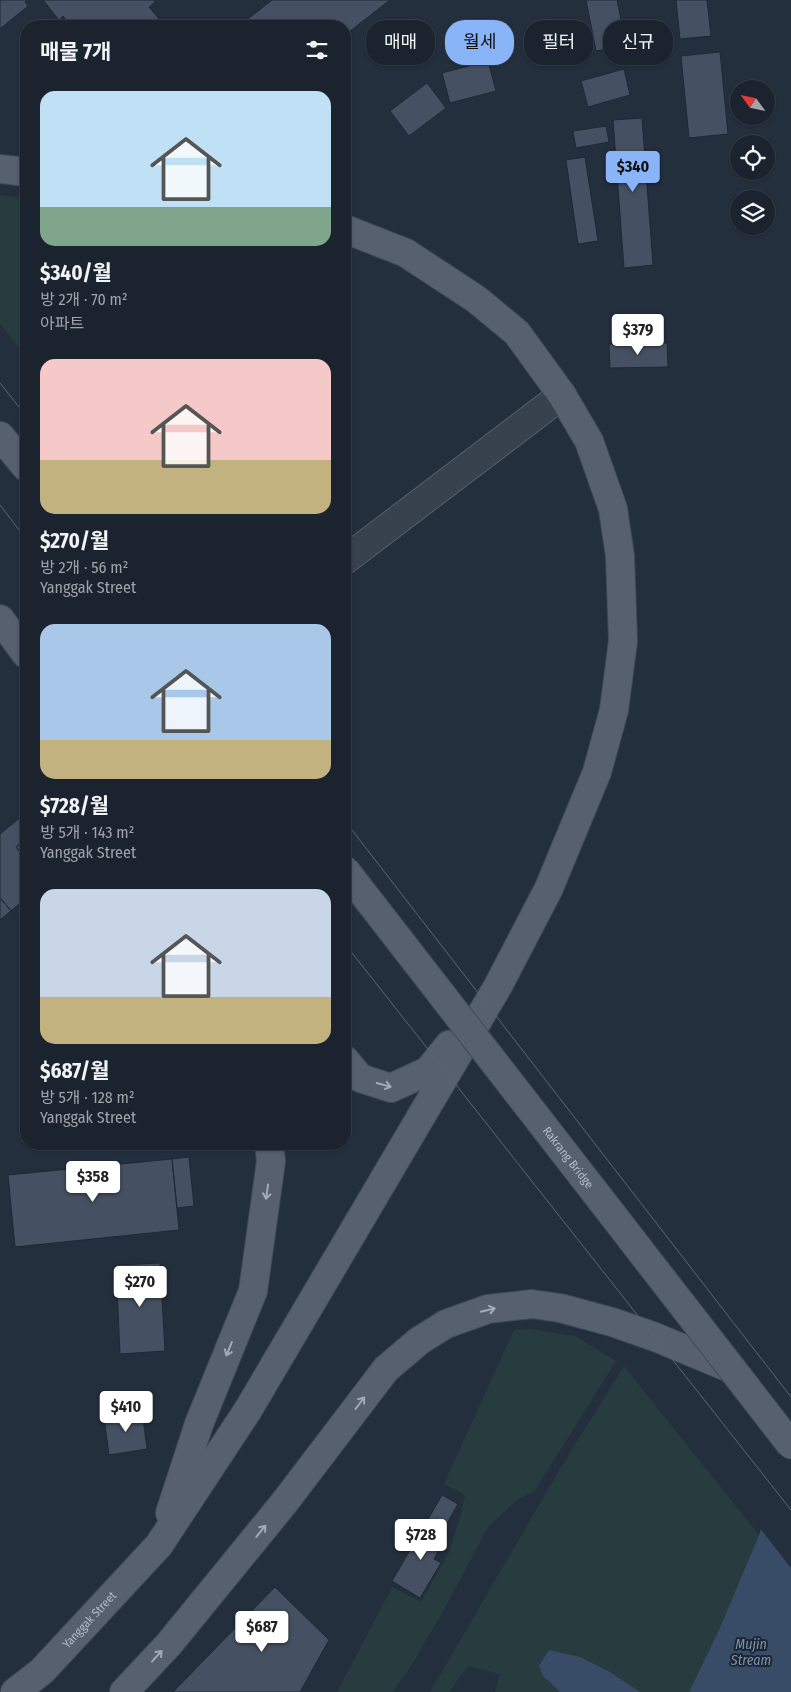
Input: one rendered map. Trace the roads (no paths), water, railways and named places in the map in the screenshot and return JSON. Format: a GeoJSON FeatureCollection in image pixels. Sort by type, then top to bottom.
{"type":"FeatureCollection","features":[{"type":"Feature","properties":{"kind":"main road"},"geometry":{"type":"LineString","coordinates":[[0,169],[20,171]]}},
{"type":"Feature","properties":{"kind":"main road"},"geometry":{"type":"LineString","coordinates":[[351,232],[406,253],[476,299],[517,333],[562,395],[589,442],[613,509],[620,556],[623,641],[614,710],[597,772],[550,888],[498,986],[428,1071],[391,1088],[360,1078],[351,1067]]}},
{"type":"Feature","properties":{"kind":"main road"},"geometry":{"type":"LineString","coordinates":[[0,436],[20,460]]}},
{"type":"Feature","properties":{"kind":"main road"},"geometry":{"type":"LineString","coordinates":[[0,619],[20,646]]}},
{"type":"Feature","properties":{"kind":"main road","name":"Rakrang Bridge"},"geometry":{"type":"LineString","coordinates":[[351,878],[791,1445]]}},
{"type":"Feature","properties":{"kind":"main road","name":"Yanggak Street"},"geometry":{"type":"LineString","coordinates":[[15,1692],[42,1670],[159,1545],[248,1410],[498,986]]}},
{"type":"Feature","properties":{"kind":"main road"},"geometry":{"type":"LineString","coordinates":[[159,1545],[198,1424],[253,1291],[271,1161],[270,1150]]}},
{"type":"Feature","properties":{"kind":"main road"},"geometry":{"type":"LineString","coordinates":[[124,1692],[169,1644],[284,1503],[386,1369],[419,1341],[446,1324],[488,1309],[532,1304],[560,1308],[612,1322],[655,1337],[732,1369]]}},
{"type":"Feature","properties":{"kind":"lane"},"geometry":{"type":"LineString","coordinates":[[351,555],[562,395]]}},
{"type":"Feature","properties":{"kind":"water","name":"Mujin Stream"},"geometry":{"type":"Polygon","coordinates":[[[791,1432],[791,1692],[689,1692],[719,1630],[759,1535],[791,1432]]]}},
{"type":"Feature","properties":{"kind":"water"},"geometry":{"type":"Polygon","coordinates":[[[549,1650],[580,1657],[610,1672],[640,1692],[560,1692],[543,1676],[539,1666],[549,1650]]]}},
{"type":"Feature","properties":{"kind":"tram line"},"geometry":{"type":"LineString","coordinates":[[0,383],[20,408]]}},
{"type":"Feature","properties":{"kind":"tram line"},"geometry":{"type":"LineString","coordinates":[[0,505],[20,531]]}},
{"type":"Feature","properties":{"kind":"tram line"},"geometry":{"type":"LineString","coordinates":[[351,829],[791,1397]]}},
{"type":"Feature","properties":{"kind":"tram line"},"geometry":{"type":"LineString","coordinates":[[351,952],[791,1510]]}}]}
